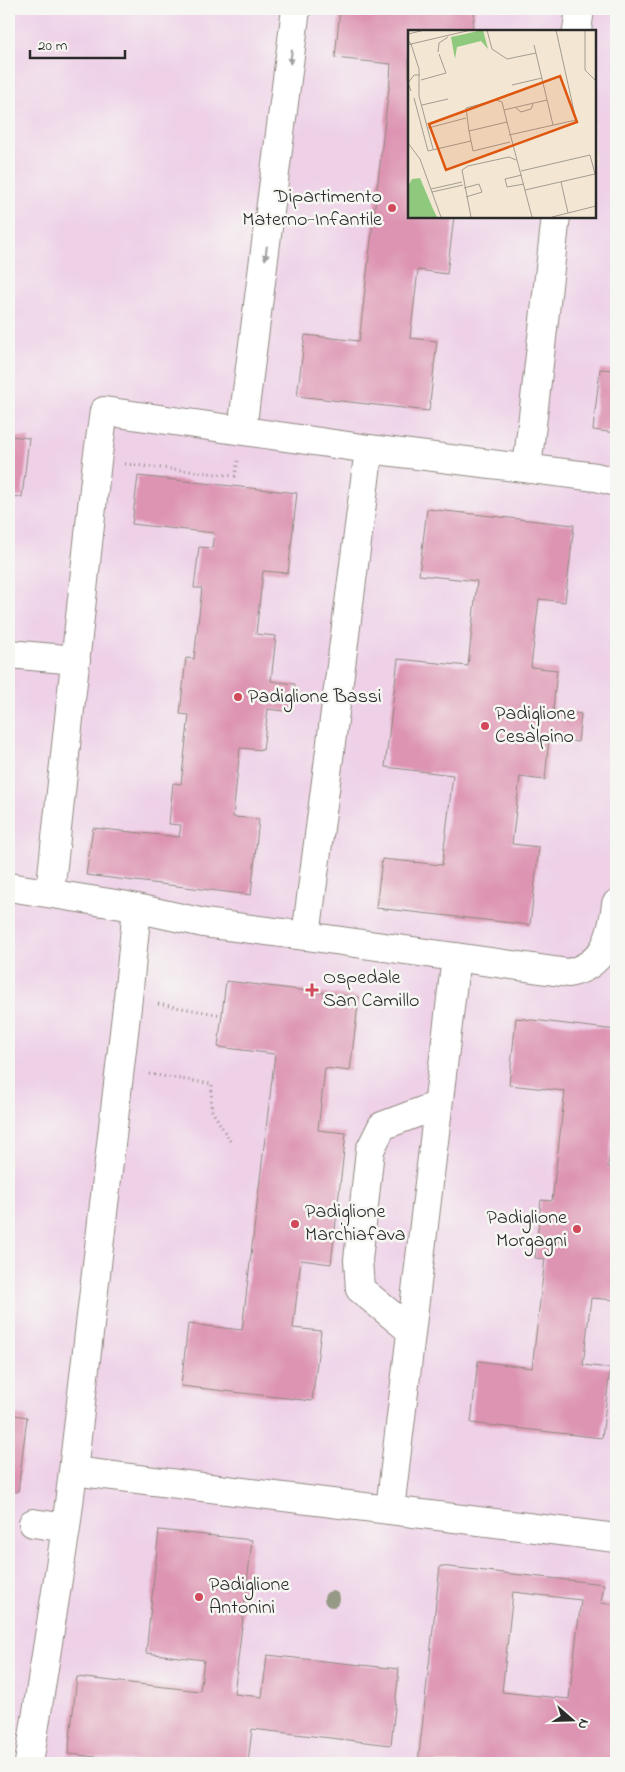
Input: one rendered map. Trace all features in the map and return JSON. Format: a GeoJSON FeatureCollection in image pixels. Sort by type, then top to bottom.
{"type":"FeatureCollection","features":[{"type":"Feature","properties":{"kind":"lane"},"geometry":{"type":"LineString","coordinates":[[242,430],[296,9]]}},
{"type":"Feature","properties":{"kind":"lane"},"geometry":{"type":"LineString","coordinates":[[577,30],[580,9]]}},
{"type":"Feature","properties":{"kind":"lane"},"geometry":{"type":"LineString","coordinates":[[527,468],[556,218]]}},
{"type":"Feature","properties":{"kind":"lane"},"geometry":{"type":"LineString","coordinates":[[50,893],[104,411],[369,449],[596,477],[616,482]]}},
{"type":"Feature","properties":{"kind":"lane"},"geometry":{"type":"LineString","coordinates":[[306,936],[369,449]]}},
{"type":"Feature","properties":{"kind":"lane"},"geometry":{"type":"LineString","coordinates":[[9,654],[76,660]]}},
{"type":"Feature","properties":{"kind":"lane"},"geometry":{"type":"LineString","coordinates":[[9,887],[137,908],[204,923],[568,974],[588,967],[597,960],[612,927],[616,904]]}},
{"type":"Feature","properties":{"kind":"lane"},"geometry":{"type":"LineString","coordinates":[[29,1763],[66,1528],[137,908]]}},
{"type":"Feature","properties":{"kind":"lane"},"geometry":{"type":"LineString","coordinates":[[390,1509],[456,958]]}},
{"type":"Feature","properties":{"kind":"lane"},"geometry":{"type":"LineString","coordinates":[[411,1331],[360,1288],[358,1260],[370,1150],[382,1126],[438,1105]]}},
{"type":"Feature","properties":{"kind":"lane"},"geometry":{"type":"LineString","coordinates":[[73,1471],[616,1538]]}},
{"type":"Feature","properties":{"kind":"lane"},"geometry":{"type":"LineString","coordinates":[[33,1523],[66,1528]]}},
{"type":"Feature","properties":{"kind":"path"},"geometry":{"type":"LineString","coordinates":[[98,461],[235,476],[242,430]]}},
{"type":"Feature","properties":{"kind":"path"},"geometry":{"type":"LineString","coordinates":[[128,998],[222,1016]]}},
{"type":"Feature","properties":{"kind":"path"},"geometry":{"type":"LineString","coordinates":[[119,1069],[212,1084],[211,1108],[230,1141]]}},
{"type":"Feature","properties":{"kind":"shaded area","name":"Ospedale San Camillo"},"geometry":{"type":"Polygon","coordinates":[[[9,9],[616,9],[616,1763],[9,1763],[9,9]]]}},
{"type":"Feature","properties":{"kind":"building","name":"Dipartimento Materno-Infantile"},"geometry":{"type":"Polygon","coordinates":[[[340,9],[475,9],[472,30],[408,30],[408,218],[454,218],[447,274],[418,270],[410,338],[437,341],[429,411],[297,396],[305,335],[359,341],[390,79],[391,64],[335,58],[340,9]]]}},
{"type":"Feature","properties":{"kind":"building"},"geometry":{"type":"Polygon","coordinates":[[[600,369],[616,370],[616,433],[593,430],[600,369]]]}},
{"type":"Feature","properties":{"kind":"building"},"geometry":{"type":"Polygon","coordinates":[[[9,436],[29,438],[22,497],[9,496],[9,436]]]}},
{"type":"Feature","properties":{"kind":"building","name":"Padiglione Bassi"},"geometry":{"type":"Polygon","coordinates":[[[138,476],[297,493],[288,573],[263,571],[256,634],[276,636],[271,681],[295,684],[292,712],[268,709],[263,750],[240,748],[233,817],[259,819],[251,895],[86,875],[93,828],[179,837],[181,825],[169,824],[173,783],[181,784],[189,715],[180,714],[186,658],[194,659],[202,588],[194,588],[199,547],[212,548],[214,533],[132,524],[138,476]]]}},
{"type":"Feature","properties":{"kind":"building","name":"Padiglione Cesalpino"},"geometry":{"type":"Polygon","coordinates":[[[427,509],[574,525],[565,602],[539,599],[531,667],[557,670],[553,710],[581,714],[578,742],[549,738],[545,780],[520,777],[512,844],[539,847],[530,925],[376,908],[382,859],[442,865],[453,775],[385,767],[398,659],[468,666],[477,581],[419,575],[427,509]]]}},
{"type":"Feature","properties":{"kind":"building","name":"Padiglione Marchiafava"},"geometry":{"type":"Polygon","coordinates":[[[226,981],[359,997],[350,1071],[325,1068],[318,1130],[346,1133],[331,1264],[301,1260],[293,1328],[321,1331],[312,1401],[181,1386],[188,1324],[242,1330],[275,1054],[218,1047],[226,981]]]}},
{"type":"Feature","properties":{"kind":"building","name":"Padiglione Morgagni"},"geometry":{"type":"Polygon","coordinates":[[[516,1018],[616,1030],[616,1105],[608,1167],[616,1168],[616,1300],[591,1298],[583,1365],[610,1368],[602,1438],[471,1423],[478,1361],[532,1368],[545,1259],[535,1258],[541,1200],[552,1201],[565,1091],[509,1085],[516,1018]]]}},
{"type":"Feature","properties":{"kind":"building"},"geometry":{"type":"Polygon","coordinates":[[[9,1414],[27,1417],[18,1492],[9,1491],[9,1414]]]}},
{"type":"Feature","properties":{"kind":"building","name":"Padiglione Antonini"},"geometry":{"type":"Polygon","coordinates":[[[159,1530],[252,1540],[234,1694],[262,1697],[267,1655],[399,1669],[391,1745],[252,1729],[248,1763],[153,1763],[68,1754],[77,1677],[200,1691],[204,1660],[146,1653],[159,1530]]]}},
{"type":"Feature","properties":{"kind":"building"},"geometry":{"type":"Polygon","coordinates":[[[440,1566],[604,1584],[601,1603],[616,1605],[616,1763],[418,1763],[440,1566]],[[513,1592],[502,1692],[569,1699],[581,1600],[513,1592]]]}},
{"type":"Feature","properties":{"kind":"place","name":"Dipartimento Materno-Infantile"},"geometry":{"type":"Point","coordinates":[392,208]}},
{"type":"Feature","properties":{"kind":"place","name":"Padiglione Bassi"},"geometry":{"type":"Point","coordinates":[238,697]}},
{"type":"Feature","properties":{"kind":"place","name":"Padiglione Cesalpino"},"geometry":{"type":"Point","coordinates":[485,726]}},
{"type":"Feature","properties":{"kind":"place","name":"Ospedale San Camillo"},"geometry":{"type":"Point","coordinates":[312,990]}},
{"type":"Feature","properties":{"kind":"place","name":"Padiglione Marchiafava"},"geometry":{"type":"Point","coordinates":[295,1224]}},
{"type":"Feature","properties":{"kind":"place","name":"Padiglione Morgagni"},"geometry":{"type":"Point","coordinates":[577,1229]}},
{"type":"Feature","properties":{"kind":"place","name":"Padiglione Antonini"},"geometry":{"type":"Point","coordinates":[199,1597]}}]}
